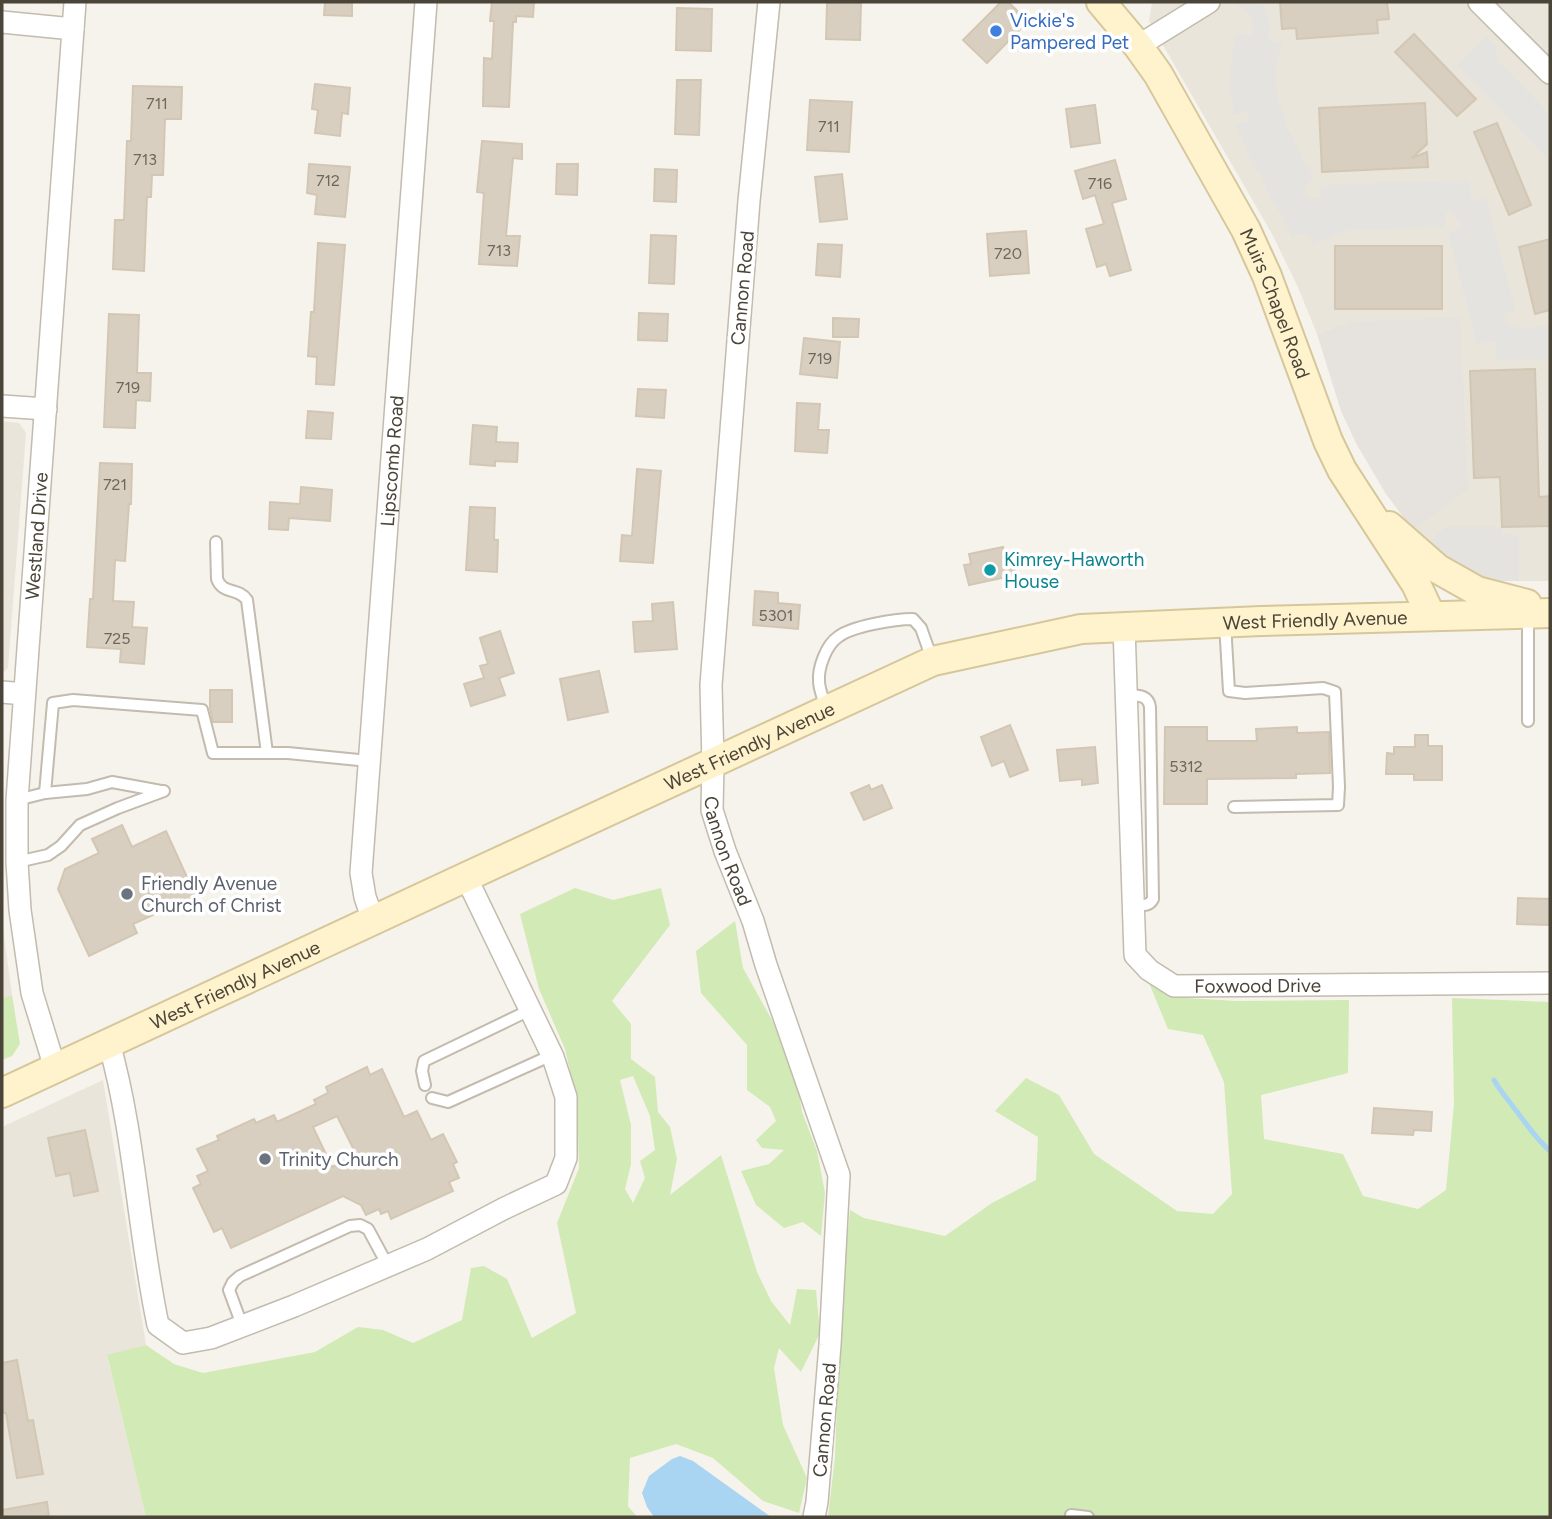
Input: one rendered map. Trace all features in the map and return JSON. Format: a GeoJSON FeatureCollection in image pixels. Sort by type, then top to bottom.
{"type":"FeatureCollection","features":[{"type":"Feature","properties":{"kind":"main road","name":"Muirs Chapel Road"},"geometry":{"type":"LineString","coordinates":[[1101,2],[1158,74],[1246,230],[1281,311],[1328,441],[1342,470],[1416,584],[1431,616]]}},
{"type":"Feature","properties":{"kind":"main road"},"geometry":{"type":"LineString","coordinates":[[1364,505],[1438,569],[1477,592],[1543,612]]}},
{"type":"Feature","properties":{"kind":"main road","name":"West Friendly Avenue"},"geometry":{"type":"LineString","coordinates":[[2,1093],[933,661],[1081,629],[1543,612]]}},
{"type":"Feature","properties":{"kind":"street","name":"Westland Drive"},"geometry":{"type":"LineString","coordinates":[[55,1068],[32,993],[20,910],[17,800],[75,2]]}},
{"type":"Feature","properties":{"kind":"street","name":"Lipscomb Road"},"geometry":{"type":"LineString","coordinates":[[373,920],[361,873],[426,2]]}},
{"type":"Feature","properties":{"kind":"street","name":"Cannon Road"},"geometry":{"type":"LineString","coordinates":[[769,2],[749,201],[711,685],[712,810],[753,921],[839,1175],[830,1345],[814,1517]]}},
{"type":"Feature","properties":{"kind":"street"},"geometry":{"type":"LineString","coordinates":[[1138,46],[1209,2]]}},
{"type":"Feature","properties":{"kind":"street"},"geometry":{"type":"LineString","coordinates":[[1479,2],[1550,73]]}},
{"type":"Feature","properties":{"kind":"street"},"geometry":{"type":"LineString","coordinates":[[2,22],[73,29]]}},
{"type":"Feature","properties":{"kind":"street"},"geometry":{"type":"LineString","coordinates":[[2,406],[46,409]]}},
{"type":"Feature","properties":{"kind":"street","name":"Foxwood Drive"},"geometry":{"type":"LineString","coordinates":[[1124,627],[1135,955],[1149,970],[1174,986],[1550,983]]}},
{"type":"Feature","properties":{"kind":"street"},"geometry":{"type":"LineString","coordinates":[[2,692],[24,695]]}},
{"type":"Feature","properties":{"kind":"street"},"geometry":{"type":"LineString","coordinates":[[109,1043],[120,1082],[149,1284],[158,1325],[183,1343],[211,1338],[427,1249],[556,1184],[566,1158],[566,1097],[552,1055],[466,877]]}},
{"type":"Feature","properties":{"kind":"lane"},"geometry":{"type":"LineString","coordinates":[[216,542],[219,584],[247,600],[267,753]]}},
{"type":"Feature","properties":{"kind":"lane"},"geometry":{"type":"LineString","coordinates":[[1528,721],[1543,612]]}},
{"type":"Feature","properties":{"kind":"lane"},"geometry":{"type":"LineString","coordinates":[[826,710],[818,680],[828,647],[837,637],[897,619],[913,619],[921,628],[933,661]]}},
{"type":"Feature","properties":{"kind":"lane"},"geometry":{"type":"LineString","coordinates":[[1226,623],[1229,691],[1245,693],[1323,688],[1335,692],[1338,805],[1234,807]]}},
{"type":"Feature","properties":{"kind":"lane"},"geometry":{"type":"LineString","coordinates":[[45,793],[53,703],[73,700],[202,710],[213,753],[288,753],[369,761]]}},
{"type":"Feature","properties":{"kind":"lane"},"geometry":{"type":"LineString","coordinates":[[17,800],[45,793],[87,789],[112,782],[164,791],[80,825],[61,846],[48,855],[17,862]]}},
{"type":"Feature","properties":{"kind":"lane"},"geometry":{"type":"LineString","coordinates":[[425,1085],[422,1071],[424,1061],[530,1010]]}},
{"type":"Feature","properties":{"kind":"lane"},"geometry":{"type":"LineString","coordinates":[[432,1098],[448,1102],[552,1055]]}},
{"type":"Feature","properties":{"kind":"lane"},"geometry":{"type":"LineString","coordinates":[[242,1325],[229,1290],[233,1282],[240,1276],[349,1226],[360,1225],[368,1229],[388,1266]]}},
{"type":"Feature","properties":{"kind":"lane"},"geometry":{"type":"LineString","coordinates":[[1071,1515],[1088,1517]]}},
{"type":"Feature","properties":{"kind":"shaded area"},"geometry":{"type":"Polygon","coordinates":[[[1152,2],[1550,2],[1550,581],[1498,581],[1458,568],[1413,530],[1348,322],[1317,334],[1272,234],[1149,21],[1152,2]]]}},
{"type":"Feature","properties":{"kind":"shaded area"},"geometry":{"type":"Polygon","coordinates":[[[1261,2],[1268,15],[1268,38],[1270,41],[1282,42],[1277,63],[1278,98],[1288,129],[1314,178],[1305,187],[1309,198],[1317,199],[1320,196],[1321,185],[1470,180],[1471,199],[1475,201],[1486,198],[1516,311],[1506,313],[1505,321],[1520,328],[1550,326],[1550,359],[1496,360],[1496,345],[1492,341],[1477,345],[1448,233],[1460,227],[1460,222],[1452,212],[1449,211],[1445,215],[1445,227],[1354,230],[1342,232],[1312,245],[1308,235],[1302,233],[1292,237],[1246,150],[1236,124],[1248,120],[1249,113],[1234,114],[1230,87],[1231,61],[1236,33],[1252,35],[1253,27],[1244,8],[1233,3],[1261,2]]]}},
{"type":"Feature","properties":{"kind":"shaded area"},"geometry":{"type":"Polygon","coordinates":[[[1486,36],[1498,47],[1495,51],[1499,62],[1550,114],[1550,162],[1457,65],[1486,36]]]}},
{"type":"Feature","properties":{"kind":"shaded area"},"geometry":{"type":"Polygon","coordinates":[[[1460,318],[1468,489],[1413,530],[1386,494],[1357,445],[1341,411],[1317,334],[1348,322],[1460,318]]]}},
{"type":"Feature","properties":{"kind":"shaded area"},"geometry":{"type":"Polygon","coordinates":[[[2,421],[19,423],[26,433],[8,668],[2,674],[2,421]]]}},
{"type":"Feature","properties":{"kind":"shaded area"},"geometry":{"type":"Polygon","coordinates":[[[1445,527],[1501,527],[1502,535],[1519,535],[1519,581],[1498,581],[1458,568],[1427,545],[1445,527]]]}},
{"type":"Feature","properties":{"kind":"shaded area"},"geometry":{"type":"Polygon","coordinates":[[[2,921],[12,995],[2,998],[2,921]]]}},
{"type":"Feature","properties":{"kind":"shaded area"},"geometry":{"type":"Polygon","coordinates":[[[103,1080],[146,1345],[107,1356],[146,1517],[2,1517],[2,1127],[103,1080]]]}},
{"type":"Feature","properties":{"kind":"green space"},"geometry":{"type":"Polygon","coordinates":[[[575,888],[613,900],[661,888],[670,925],[612,1001],[631,1024],[631,1059],[655,1077],[658,1112],[670,1127],[677,1159],[670,1195],[721,1155],[757,1272],[771,1301],[790,1325],[797,1289],[816,1290],[820,1333],[801,1372],[779,1348],[774,1368],[783,1425],[807,1478],[799,1513],[763,1501],[713,1458],[676,1444],[630,1458],[628,1506],[637,1517],[146,1517],[107,1355],[146,1345],[174,1364],[203,1373],[315,1352],[358,1327],[383,1330],[413,1343],[462,1320],[471,1268],[484,1266],[507,1279],[532,1338],[576,1313],[557,1223],[579,1168],[577,1101],[565,1049],[539,989],[520,914],[575,888]],[[633,1076],[620,1080],[631,1125],[631,1164],[625,1189],[633,1203],[645,1178],[640,1161],[655,1150],[650,1116],[633,1076]]]}},
{"type":"Feature","properties":{"kind":"green space"},"geometry":{"type":"Polygon","coordinates":[[[735,921],[743,968],[773,1022],[798,1086],[802,1112],[817,1151],[825,1193],[821,1236],[803,1222],[784,1228],[756,1205],[741,1171],[769,1164],[784,1150],[762,1148],[756,1140],[776,1121],[770,1107],[747,1090],[747,1045],[701,993],[696,951],[735,921]]]}},
{"type":"Feature","properties":{"kind":"green space"},"geometry":{"type":"Polygon","coordinates":[[[1149,983],[1170,997],[1236,1001],[1349,1000],[1348,1073],[1261,1095],[1264,1139],[1343,1154],[1363,1196],[1418,1209],[1446,1190],[1454,1104],[1452,998],[1550,1002],[1550,1517],[828,1517],[835,1457],[840,1312],[850,1210],[864,1218],[945,1236],[992,1203],[1036,1180],[1038,1137],[995,1111],[1026,1078],[1059,1095],[1094,1154],[1177,1211],[1213,1214],[1232,1194],[1224,1082],[1203,1035],[1168,1029],[1149,983]]]}},
{"type":"Feature","properties":{"kind":"green space"},"geometry":{"type":"Polygon","coordinates":[[[12,995],[20,1044],[12,1056],[2,1060],[2,998],[12,995]]]}},
{"type":"Feature","properties":{"kind":"water"},"geometry":{"type":"Polygon","coordinates":[[[680,1456],[693,1461],[771,1517],[654,1517],[642,1493],[649,1476],[680,1456]]]}},
{"type":"Feature","properties":{"kind":"building"},"geometry":{"type":"Polygon","coordinates":[[[325,2],[352,2],[352,16],[324,15],[325,2]]]}},
{"type":"Feature","properties":{"kind":"building"},"geometry":{"type":"Polygon","coordinates":[[[492,2],[534,2],[533,17],[516,16],[516,22],[513,22],[509,107],[483,106],[484,58],[492,59],[492,2]]]}},
{"type":"Feature","properties":{"kind":"building"},"geometry":{"type":"Polygon","coordinates":[[[1001,2],[1008,2],[1028,21],[987,63],[963,40],[1001,2]]]}},
{"type":"Feature","properties":{"kind":"building"},"geometry":{"type":"Polygon","coordinates":[[[1280,2],[1387,2],[1389,19],[1377,20],[1378,33],[1297,39],[1296,28],[1282,29],[1280,2]]]}},
{"type":"Feature","properties":{"kind":"building"},"geometry":{"type":"Polygon","coordinates":[[[827,3],[861,3],[860,40],[826,39],[827,3]]]}},
{"type":"Feature","properties":{"kind":"building"},"geometry":{"type":"Polygon","coordinates":[[[677,8],[712,9],[711,51],[676,50],[677,8]]]}},
{"type":"Feature","properties":{"kind":"building"},"geometry":{"type":"Polygon","coordinates":[[[1414,34],[1476,99],[1457,116],[1395,52],[1414,34]]]}},
{"type":"Feature","properties":{"kind":"building"},"geometry":{"type":"Polygon","coordinates":[[[677,80],[701,80],[699,135],[675,134],[677,80]]]}},
{"type":"Feature","properties":{"kind":"building"},"geometry":{"type":"Polygon","coordinates":[[[315,84],[350,88],[348,114],[342,113],[340,136],[315,133],[318,110],[312,109],[315,84]]]}},
{"type":"Feature","properties":{"kind":"building"},"geometry":{"type":"Polygon","coordinates":[[[133,86],[182,87],[181,119],[165,119],[163,175],[152,175],[151,197],[147,197],[144,271],[113,269],[115,220],[124,220],[127,141],[131,141],[133,86]]]}},
{"type":"Feature","properties":{"kind":"building"},"geometry":{"type":"Polygon","coordinates":[[[810,100],[852,102],[849,152],[807,150],[810,100]]]}},
{"type":"Feature","properties":{"kind":"building"},"geometry":{"type":"Polygon","coordinates":[[[1425,103],[1427,144],[1412,158],[1427,152],[1428,167],[1322,172],[1319,108],[1425,103]]]}},
{"type":"Feature","properties":{"kind":"building"},"geometry":{"type":"Polygon","coordinates":[[[1095,105],[1100,143],[1071,147],[1066,109],[1095,105]]]}},
{"type":"Feature","properties":{"kind":"building"},"geometry":{"type":"Polygon","coordinates":[[[1497,123],[1531,205],[1509,215],[1474,132],[1497,123]]]}},
{"type":"Feature","properties":{"kind":"building"},"geometry":{"type":"Polygon","coordinates":[[[482,141],[522,144],[522,159],[513,158],[506,236],[520,236],[517,266],[479,264],[484,193],[477,192],[482,141]]]}},
{"type":"Feature","properties":{"kind":"building"},"geometry":{"type":"Polygon","coordinates":[[[1115,160],[1126,199],[1112,203],[1131,270],[1110,276],[1106,264],[1097,267],[1086,229],[1104,224],[1095,195],[1083,199],[1075,171],[1115,160]]]}},
{"type":"Feature","properties":{"kind":"building"},"geometry":{"type":"Polygon","coordinates":[[[309,164],[350,167],[345,217],[315,214],[317,195],[307,193],[309,164]]]}},
{"type":"Feature","properties":{"kind":"building"},"geometry":{"type":"Polygon","coordinates":[[[557,164],[578,164],[577,195],[556,194],[557,164]]]}},
{"type":"Feature","properties":{"kind":"building"},"geometry":{"type":"Polygon","coordinates":[[[655,169],[677,170],[676,202],[654,201],[655,169]]]}},
{"type":"Feature","properties":{"kind":"building"},"geometry":{"type":"Polygon","coordinates":[[[842,174],[847,219],[820,222],[815,177],[842,174]]]}},
{"type":"Feature","properties":{"kind":"building"},"geometry":{"type":"Polygon","coordinates":[[[1026,231],[1029,273],[990,276],[987,234],[1026,231]]]}},
{"type":"Feature","properties":{"kind":"building"},"geometry":{"type":"Polygon","coordinates":[[[651,235],[676,236],[674,284],[649,283],[651,235]]]}},
{"type":"Feature","properties":{"kind":"building"},"geometry":{"type":"Polygon","coordinates":[[[1550,239],[1550,310],[1535,314],[1519,247],[1550,239]]]}},
{"type":"Feature","properties":{"kind":"building"},"geometry":{"type":"Polygon","coordinates":[[[318,243],[345,245],[334,385],[316,384],[317,357],[308,356],[318,243]]]}},
{"type":"Feature","properties":{"kind":"building"},"geometry":{"type":"Polygon","coordinates":[[[818,244],[842,245],[840,277],[816,275],[818,244]]]}},
{"type":"Feature","properties":{"kind":"building"},"geometry":{"type":"Polygon","coordinates":[[[1335,246],[1442,246],[1442,309],[1335,309],[1335,246]]]}},
{"type":"Feature","properties":{"kind":"building"},"geometry":{"type":"Polygon","coordinates":[[[639,313],[668,314],[667,341],[638,340],[639,313]]]}},
{"type":"Feature","properties":{"kind":"building"},"geometry":{"type":"Polygon","coordinates":[[[109,314],[139,315],[137,373],[151,373],[150,401],[136,400],[135,428],[104,427],[109,314]]]}},
{"type":"Feature","properties":{"kind":"building"},"geometry":{"type":"Polygon","coordinates":[[[833,318],[859,319],[858,337],[833,337],[833,318]]]}},
{"type":"Feature","properties":{"kind":"building"},"geometry":{"type":"Polygon","coordinates":[[[804,338],[840,342],[837,378],[800,374],[804,338]]]}},
{"type":"Feature","properties":{"kind":"building"},"geometry":{"type":"Polygon","coordinates":[[[1535,369],[1539,497],[1550,496],[1550,526],[1502,527],[1500,477],[1474,478],[1470,371],[1535,369]]]}},
{"type":"Feature","properties":{"kind":"building"},"geometry":{"type":"Polygon","coordinates":[[[638,389],[666,390],[664,418],[636,416],[638,389]]]}},
{"type":"Feature","properties":{"kind":"building"},"geometry":{"type":"Polygon","coordinates":[[[797,403],[820,404],[818,430],[829,430],[827,453],[795,451],[797,403]]]}},
{"type":"Feature","properties":{"kind":"building"},"geometry":{"type":"Polygon","coordinates":[[[308,411],[333,413],[331,439],[306,438],[308,411]]]}},
{"type":"Feature","properties":{"kind":"building"},"geometry":{"type":"Polygon","coordinates":[[[473,425],[497,427],[496,442],[518,443],[517,462],[495,461],[495,466],[470,464],[473,425]]]}},
{"type":"Feature","properties":{"kind":"building"},"geometry":{"type":"Polygon","coordinates":[[[100,463],[132,464],[125,561],[115,560],[113,601],[134,602],[132,627],[147,628],[144,664],[120,662],[121,649],[87,647],[90,599],[93,599],[100,463]]]}},
{"type":"Feature","properties":{"kind":"building"},"geometry":{"type":"Polygon","coordinates":[[[637,469],[661,471],[653,563],[620,561],[622,535],[632,536],[637,469]]]}},
{"type":"Feature","properties":{"kind":"building"},"geometry":{"type":"Polygon","coordinates":[[[301,487],[332,490],[330,521],[289,518],[288,530],[269,529],[270,502],[300,504],[301,487]]]}},
{"type":"Feature","properties":{"kind":"building"},"geometry":{"type":"Polygon","coordinates":[[[470,507],[495,508],[497,572],[466,570],[470,507]]]}},
{"type":"Feature","properties":{"kind":"building","name":"Kimrey-Haworth House"},"geometry":{"type":"Polygon","coordinates":[[[1003,547],[1006,562],[1012,560],[1016,575],[969,585],[964,565],[971,564],[969,554],[1003,547]]]}},
{"type":"Feature","properties":{"kind":"building"},"geometry":{"type":"Polygon","coordinates":[[[755,591],[778,593],[778,603],[800,605],[798,629],[753,625],[755,591]]]}},
{"type":"Feature","properties":{"kind":"building"},"geometry":{"type":"Polygon","coordinates":[[[673,602],[677,649],[635,652],[633,622],[653,621],[652,604],[673,602]]]}},
{"type":"Feature","properties":{"kind":"building"},"geometry":{"type":"Polygon","coordinates":[[[500,631],[514,673],[499,678],[505,695],[471,706],[464,684],[484,678],[480,666],[488,664],[480,638],[500,631]]]}},
{"type":"Feature","properties":{"kind":"building"},"geometry":{"type":"Polygon","coordinates":[[[599,671],[608,712],[568,720],[560,679],[599,671]]]}},
{"type":"Feature","properties":{"kind":"building"},"geometry":{"type":"Polygon","coordinates":[[[210,690],[232,690],[232,722],[213,722],[210,690]]]}},
{"type":"Feature","properties":{"kind":"building"},"geometry":{"type":"Polygon","coordinates":[[[1010,725],[1028,770],[1010,777],[1004,761],[992,766],[981,737],[1010,725]]]}},
{"type":"Feature","properties":{"kind":"building"},"geometry":{"type":"Polygon","coordinates":[[[1165,727],[1207,727],[1207,741],[1257,741],[1256,729],[1297,727],[1297,733],[1329,732],[1330,773],[1296,774],[1296,778],[1207,779],[1207,804],[1164,804],[1165,727]]]}},
{"type":"Feature","properties":{"kind":"building"},"geometry":{"type":"Polygon","coordinates":[[[1415,735],[1428,735],[1428,746],[1442,746],[1442,780],[1414,780],[1414,774],[1386,774],[1387,753],[1394,754],[1394,747],[1415,747],[1415,735]]]}},
{"type":"Feature","properties":{"kind":"building"},"geometry":{"type":"Polygon","coordinates":[[[1095,747],[1098,783],[1082,785],[1082,779],[1060,781],[1057,750],[1095,747]]]}},
{"type":"Feature","properties":{"kind":"building"},"geometry":{"type":"Polygon","coordinates":[[[869,785],[871,790],[882,785],[892,808],[864,820],[851,793],[869,785]]]}},
{"type":"Feature","properties":{"kind":"building","name":"Friendly Avenue Church of Christ"},"geometry":{"type":"Polygon","coordinates":[[[122,825],[132,847],[166,831],[197,899],[133,924],[137,933],[89,956],[58,889],[65,869],[99,853],[92,839],[122,825]]]}},
{"type":"Feature","properties":{"kind":"building"},"geometry":{"type":"Polygon","coordinates":[[[1518,898],[1550,899],[1550,925],[1517,924],[1518,898]]]}},
{"type":"Feature","properties":{"kind":"building","name":"Trinity Church"},"geometry":{"type":"Polygon","coordinates":[[[367,1067],[370,1075],[382,1069],[404,1117],[417,1111],[431,1140],[443,1134],[457,1162],[453,1164],[459,1178],[449,1182],[453,1191],[391,1219],[388,1211],[381,1214],[379,1209],[366,1215],[361,1205],[343,1196],[231,1248],[222,1228],[214,1232],[193,1188],[201,1184],[197,1176],[208,1171],[197,1149],[219,1140],[217,1136],[254,1119],[256,1123],[274,1115],[277,1122],[316,1104],[314,1100],[328,1093],[326,1087],[367,1067]],[[337,1116],[313,1127],[332,1167],[357,1156],[337,1116]]]}},
{"type":"Feature","properties":{"kind":"building"},"geometry":{"type":"Polygon","coordinates":[[[1374,1108],[1432,1112],[1431,1131],[1414,1130],[1413,1135],[1372,1133],[1374,1108]]]}},
{"type":"Feature","properties":{"kind":"building"},"geometry":{"type":"Polygon","coordinates":[[[85,1130],[98,1191],[74,1196],[70,1173],[56,1176],[48,1138],[85,1130]]]}},
{"type":"Feature","properties":{"kind":"building"},"geometry":{"type":"Polygon","coordinates":[[[17,1360],[28,1421],[33,1420],[43,1474],[17,1478],[6,1413],[2,1413],[2,1363],[17,1360]]]}},
{"type":"Feature","properties":{"kind":"building"},"geometry":{"type":"Polygon","coordinates":[[[47,1502],[49,1517],[2,1517],[2,1510],[47,1502]]]}},
{"type":"Feature","properties":{"kind":"waterway"},"geometry":{"type":"LineString","coordinates":[[1494,1080],[1550,1151]]}},
{"type":"Feature","properties":{"kind":"place","name":"Vickie's Pampered Pet"},"geometry":{"type":"Point","coordinates":[996,31]}},
{"type":"Feature","properties":{"kind":"place","name":"Kimrey-Haworth House"},"geometry":{"type":"Point","coordinates":[990,570]}},
{"type":"Feature","properties":{"kind":"place","name":"Friendly Avenue Church of Christ"},"geometry":{"type":"Point","coordinates":[127,894]}},
{"type":"Feature","properties":{"kind":"place","name":"Trinity Church"},"geometry":{"type":"Point","coordinates":[265,1159]}}]}
